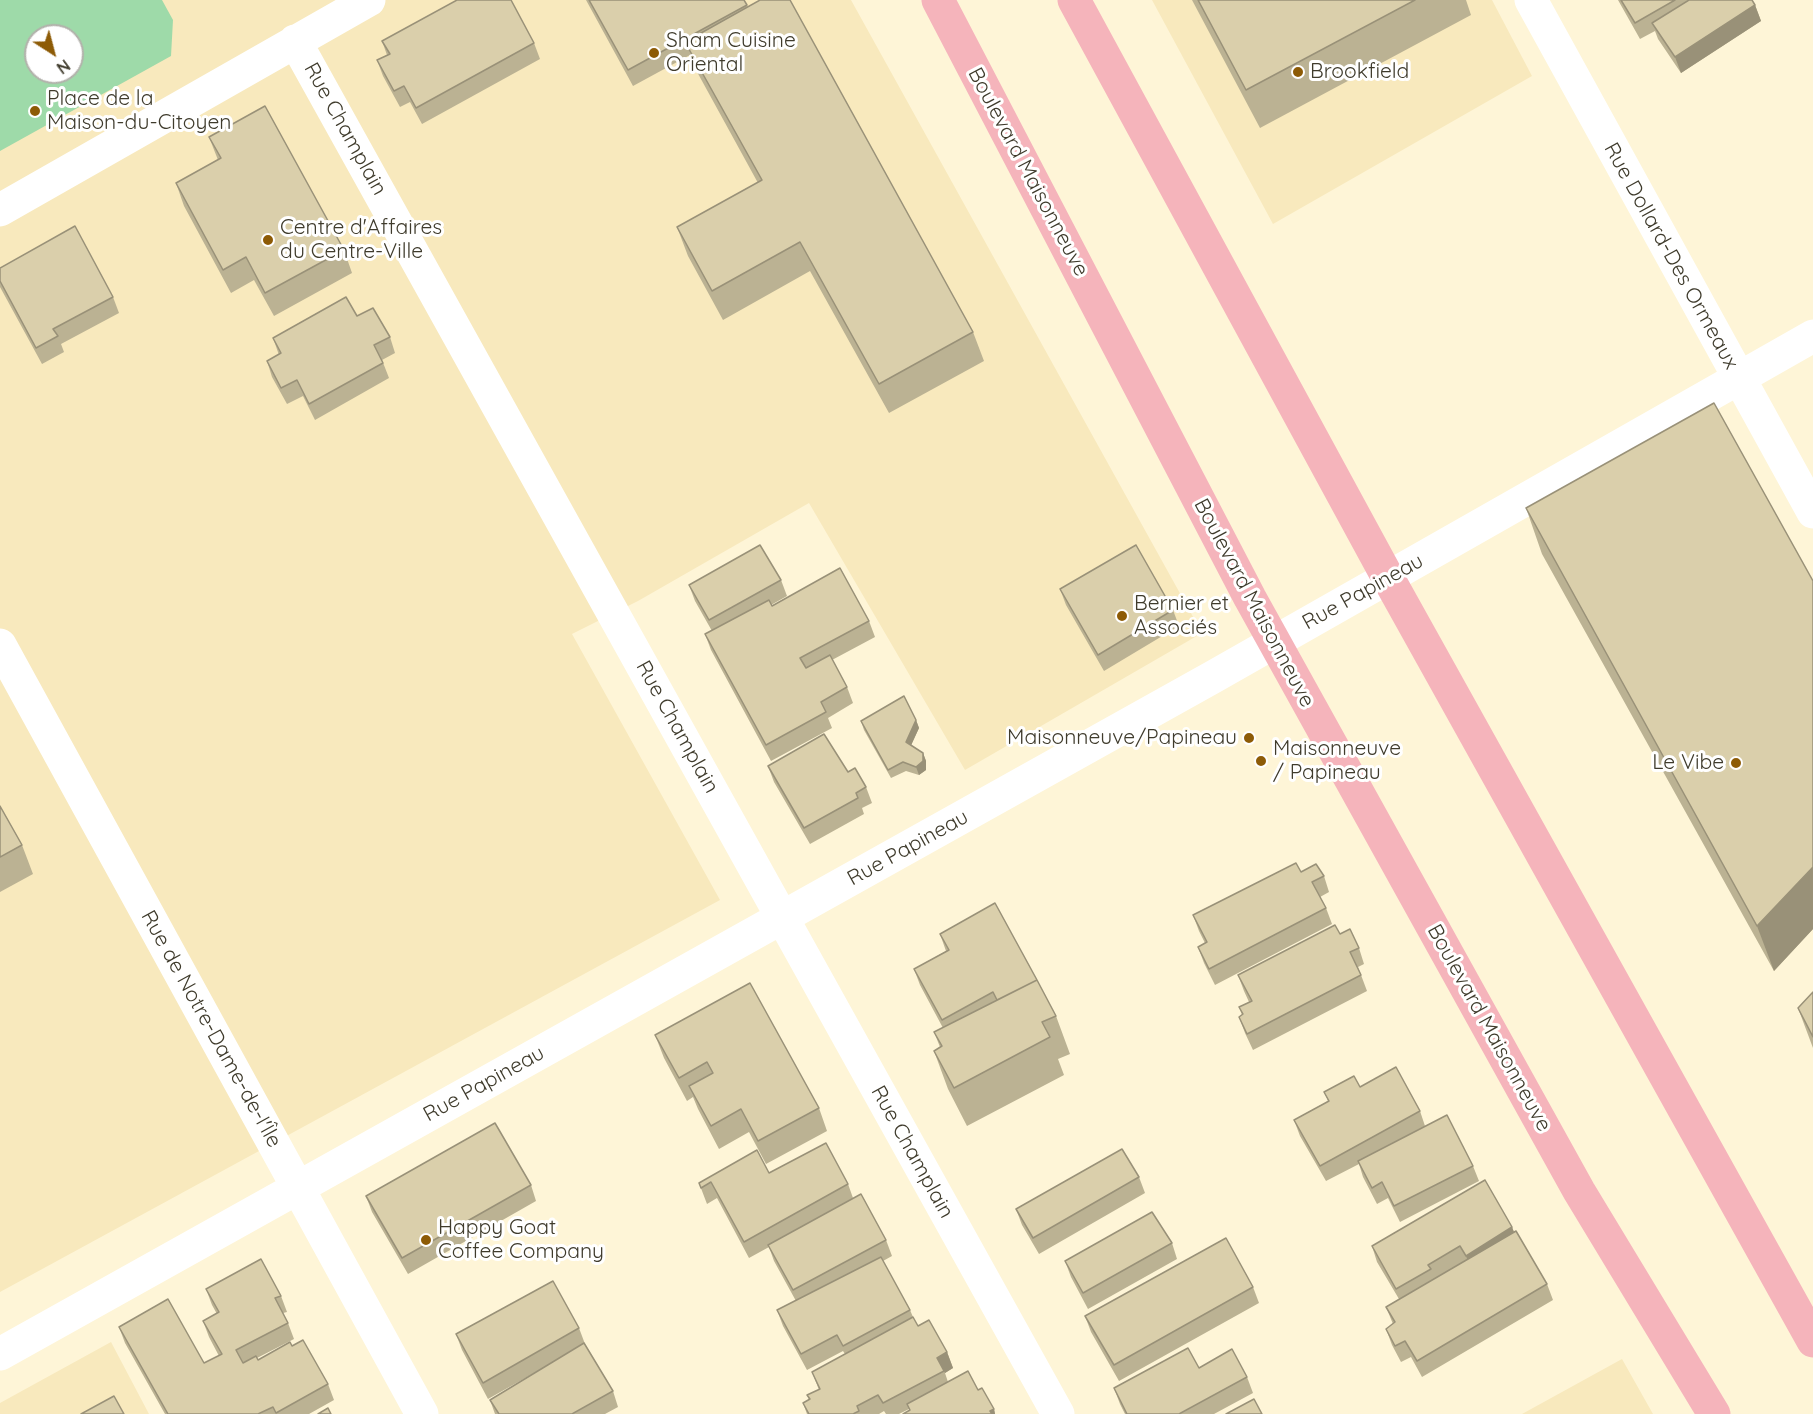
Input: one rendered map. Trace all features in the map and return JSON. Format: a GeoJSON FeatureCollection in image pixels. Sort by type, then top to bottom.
{"type":"FeatureCollection","features":[{"type":"Feature","properties":{"kind":"main road","name":"Boulevard Maisonneuve"},"geometry":{"type":"LineString","coordinates":[[938,0],[1274,642],[1580,1191],[1714,1414]]}},
{"type":"Feature","properties":{"kind":"main road"},"geometry":{"type":"LineString","coordinates":[[1074,0],[1387,576],[1813,1341]]}},
{"type":"Feature","properties":{"kind":"street"},"geometry":{"type":"LineString","coordinates":[[0,210],[369,0]]}},
{"type":"Feature","properties":{"kind":"street","name":"Rue Dollard-Des Ormeaux"},"geometry":{"type":"LineString","coordinates":[[1531,0],[1813,512]]}},
{"type":"Feature","properties":{"kind":"street","name":"Rue Champlain"},"geometry":{"type":"LineString","coordinates":[[295,41],[1058,1414]]}},
{"type":"Feature","properties":{"kind":"street","name":"Rue Papineau"},"geometry":{"type":"LineString","coordinates":[[0,1354],[783,918],[1813,336]]}},
{"type":"Feature","properties":{"kind":"street","name":"Rue de Notre-Dame-de-I'Île"},"geometry":{"type":"LineString","coordinates":[[0,645],[422,1414]]}},
{"type":"Feature","properties":{"kind":"shaded area"},"geometry":{"type":"Polygon","coordinates":[[[0,0],[851,0],[1202,633],[965,770],[809,503],[638,601],[572,634],[720,900],[0,1292],[0,0]]]}},
{"type":"Feature","properties":{"kind":"shaded area"},"geometry":{"type":"Polygon","coordinates":[[[1152,0],[1492,0],[1532,76],[1273,224],[1152,0]]]}},
{"type":"Feature","properties":{"kind":"shaded area"},"geometry":{"type":"Polygon","coordinates":[[[111,1342],[149,1414],[0,1414],[0,1403],[111,1342]]]}},
{"type":"Feature","properties":{"kind":"shaded area"},"geometry":{"type":"Polygon","coordinates":[[[1622,1359],[1653,1414],[1522,1414],[1622,1359]]]}},
{"type":"Feature","properties":{"kind":"green space","name":"Place de la Maison-du-Citoyen"},"geometry":{"type":"Polygon","coordinates":[[[0,0],[162,0],[173,20],[171,56],[0,151],[0,0]]]}},
{"type":"Feature","properties":{"kind":"building"},"geometry":{"type":"Polygon","coordinates":[[[457,0],[511,0],[534,43],[416,108],[404,86],[394,91],[377,60],[390,54],[382,41],[457,0]]]}},
{"type":"Feature","properties":{"kind":"building","name":"Sham Cuisine Oriental"},"geometry":{"type":"Polygon","coordinates":[[[589,0],[744,0],[747,5],[628,70],[589,0]]]}},
{"type":"Feature","properties":{"kind":"building"},"geometry":{"type":"Polygon","coordinates":[[[760,0],[790,0],[973,332],[879,384],[800,242],[712,291],[677,227],[762,180],[685,42],[760,0]]]}},
{"type":"Feature","properties":{"kind":"building"},"geometry":{"type":"Polygon","coordinates":[[[1198,0],[1415,0],[1246,90],[1198,0]]]}},
{"type":"Feature","properties":{"kind":"building"},"geometry":{"type":"Polygon","coordinates":[[[1621,0],[1675,0],[1635,23],[1621,0]]]}},
{"type":"Feature","properties":{"kind":"building"},"geometry":{"type":"Polygon","coordinates":[[[1689,0],[1752,0],[1755,5],[1675,57],[1652,23],[1689,0]]]}},
{"type":"Feature","properties":{"kind":"building","name":"Centre d'Affaires du Centre-Ville"},"geometry":{"type":"Polygon","coordinates":[[[265,106],[344,250],[265,293],[246,257],[223,270],[176,183],[221,158],[209,137],[265,106]]]}},
{"type":"Feature","properties":{"kind":"building"},"geometry":{"type":"Polygon","coordinates":[[[75,226],[113,297],[53,329],[58,336],[36,348],[0,281],[0,268],[75,226]]]}},
{"type":"Feature","properties":{"kind":"building"},"geometry":{"type":"Polygon","coordinates":[[[346,297],[357,316],[373,308],[390,337],[374,345],[383,363],[309,404],[297,380],[281,388],[267,361],[281,353],[273,338],[346,297]]]}},
{"type":"Feature","properties":{"kind":"building","name":"Le Vibe"},"geometry":{"type":"Polygon","coordinates":[[[1714,403],[1813,581],[1813,867],[1757,926],[1526,508],[1714,403]]]}},
{"type":"Feature","properties":{"kind":"building"},"geometry":{"type":"Polygon","coordinates":[[[760,545],[781,580],[709,620],[689,585],[760,545]]]}},
{"type":"Feature","properties":{"kind":"building","name":"Bernier et Associés"},"geometry":{"type":"Polygon","coordinates":[[[1136,545],[1173,610],[1098,655],[1060,589],[1136,545]]]}},
{"type":"Feature","properties":{"kind":"building"},"geometry":{"type":"Polygon","coordinates":[[[840,568],[869,621],[800,658],[806,668],[830,655],[847,687],[821,702],[826,712],[766,745],[705,634],[769,600],[772,606],[840,568]]]}},
{"type":"Feature","properties":{"kind":"building"},"geometry":{"type":"Polygon","coordinates":[[[904,696],[916,720],[906,742],[923,753],[923,761],[916,767],[903,762],[888,770],[861,721],[904,696]]]}},
{"type":"Feature","properties":{"kind":"building"},"geometry":{"type":"Polygon","coordinates":[[[824,734],[848,772],[855,768],[866,787],[856,793],[858,798],[804,828],[768,766],[824,734]]]}},
{"type":"Feature","properties":{"kind":"building"},"geometry":{"type":"Polygon","coordinates":[[[0,806],[22,845],[0,857],[0,806]]]}},
{"type":"Feature","properties":{"kind":"building"},"geometry":{"type":"Polygon","coordinates":[[[1296,863],[1301,872],[1316,864],[1324,876],[1312,882],[1326,908],[1209,969],[1198,947],[1207,942],[1193,915],[1296,863]]]}},
{"type":"Feature","properties":{"kind":"building"},"geometry":{"type":"Polygon","coordinates":[[[995,903],[1037,980],[997,1000],[993,992],[942,1020],[914,969],[949,950],[940,934],[995,903]]]}},
{"type":"Feature","properties":{"kind":"building"},"geometry":{"type":"Polygon","coordinates":[[[1335,925],[1340,934],[1350,929],[1359,948],[1350,952],[1361,975],[1247,1034],[1239,1017],[1243,1014],[1239,1007],[1252,1001],[1238,975],[1335,925]]]}},
{"type":"Feature","properties":{"kind":"building"},"geometry":{"type":"Polygon","coordinates":[[[1037,980],[1056,1016],[1042,1022],[1050,1037],[954,1088],[934,1051],[942,1046],[934,1032],[1037,980]]]}},
{"type":"Feature","properties":{"kind":"building"},"geometry":{"type":"Polygon","coordinates":[[[750,983],[819,1108],[758,1141],[741,1109],[711,1126],[689,1086],[713,1073],[707,1062],[679,1078],[655,1035],[750,983]]]}},
{"type":"Feature","properties":{"kind":"building"},"geometry":{"type":"Polygon","coordinates":[[[1813,992],[1813,1037],[1798,1008],[1813,992]]]}},
{"type":"Feature","properties":{"kind":"building"},"geometry":{"type":"Polygon","coordinates":[[[1396,1067],[1420,1111],[1320,1166],[1294,1120],[1329,1101],[1324,1092],[1354,1076],[1360,1087],[1396,1067]]]}},
{"type":"Feature","properties":{"kind":"building"},"geometry":{"type":"Polygon","coordinates":[[[1447,1115],[1473,1166],[1394,1206],[1382,1182],[1372,1188],[1358,1161],[1447,1115]]]}},
{"type":"Feature","properties":{"kind":"building"},"geometry":{"type":"Polygon","coordinates":[[[495,1123],[531,1185],[402,1258],[366,1196],[495,1123]]]}},
{"type":"Feature","properties":{"kind":"building"},"geometry":{"type":"Polygon","coordinates":[[[826,1143],[848,1184],[744,1242],[711,1182],[701,1188],[699,1183],[757,1150],[769,1173],[826,1143]]]}},
{"type":"Feature","properties":{"kind":"building"},"geometry":{"type":"Polygon","coordinates":[[[1122,1149],[1139,1177],[1033,1238],[1016,1209],[1122,1149]]]}},
{"type":"Feature","properties":{"kind":"building"},"geometry":{"type":"Polygon","coordinates":[[[1485,1180],[1512,1227],[1466,1256],[1460,1246],[1428,1265],[1431,1269],[1396,1289],[1372,1246],[1485,1180]]]}},
{"type":"Feature","properties":{"kind":"building"},"geometry":{"type":"Polygon","coordinates":[[[861,1194],[886,1240],[793,1290],[768,1245],[861,1194]]]}},
{"type":"Feature","properties":{"kind":"building"},"geometry":{"type":"Polygon","coordinates":[[[1152,1212],[1172,1243],[1083,1293],[1065,1261],[1152,1212]]]}},
{"type":"Feature","properties":{"kind":"building"},"geometry":{"type":"Polygon","coordinates":[[[1516,1231],[1547,1284],[1417,1361],[1405,1341],[1395,1346],[1386,1329],[1395,1322],[1386,1307],[1516,1231]]]}},
{"type":"Feature","properties":{"kind":"building"},"geometry":{"type":"Polygon","coordinates":[[[1226,1238],[1253,1287],[1114,1365],[1085,1316],[1226,1238]]]}},
{"type":"Feature","properties":{"kind":"building"},"geometry":{"type":"Polygon","coordinates":[[[881,1257],[910,1310],[843,1346],[837,1335],[801,1354],[777,1310],[881,1257]]]}},
{"type":"Feature","properties":{"kind":"building"},"geometry":{"type":"Polygon","coordinates":[[[261,1259],[281,1296],[275,1298],[288,1323],[236,1350],[243,1363],[256,1356],[258,1360],[290,1342],[292,1346],[303,1340],[328,1384],[276,1413],[273,1407],[258,1414],[168,1414],[119,1327],[168,1299],[204,1363],[222,1354],[203,1321],[219,1312],[206,1289],[261,1259]]]}},
{"type":"Feature","properties":{"kind":"building"},"geometry":{"type":"Polygon","coordinates":[[[553,1281],[579,1328],[483,1383],[456,1334],[553,1281]]]}},
{"type":"Feature","properties":{"kind":"building"},"geometry":{"type":"Polygon","coordinates":[[[913,1317],[918,1326],[929,1320],[947,1352],[937,1358],[944,1371],[883,1403],[878,1395],[857,1406],[859,1411],[853,1414],[809,1414],[803,1403],[810,1399],[807,1395],[820,1389],[812,1372],[913,1317]]]}},
{"type":"Feature","properties":{"kind":"building"},"geometry":{"type":"Polygon","coordinates":[[[584,1343],[613,1391],[572,1414],[499,1414],[490,1400],[584,1343]]]}},
{"type":"Feature","properties":{"kind":"building"},"geometry":{"type":"Polygon","coordinates":[[[1188,1348],[1199,1368],[1232,1349],[1247,1377],[1179,1414],[1127,1414],[1114,1388],[1188,1348]]]}},
{"type":"Feature","properties":{"kind":"building"},"geometry":{"type":"Polygon","coordinates":[[[968,1371],[978,1390],[982,1388],[994,1409],[990,1411],[992,1414],[903,1414],[910,1410],[907,1404],[968,1371]]]}},
{"type":"Feature","properties":{"kind":"building"},"geometry":{"type":"Polygon","coordinates":[[[114,1396],[124,1414],[81,1414],[114,1396]]]}},
{"type":"Feature","properties":{"kind":"building"},"geometry":{"type":"Polygon","coordinates":[[[1254,1399],[1262,1414],[1226,1414],[1254,1399]]]}},
{"type":"Feature","properties":{"kind":"building"},"geometry":{"type":"Polygon","coordinates":[[[328,1408],[331,1414],[318,1414],[328,1408]]]}},
{"type":"Feature","properties":{"kind":"place","name":"Sham Cuisine Oriental"},"geometry":{"type":"Point","coordinates":[654,53]}},
{"type":"Feature","properties":{"kind":"place","name":"Brookfield"},"geometry":{"type":"Point","coordinates":[1298,72]}},
{"type":"Feature","properties":{"kind":"place","name":"Place de la Maison-du-Citoyen"},"geometry":{"type":"Point","coordinates":[35,111]}},
{"type":"Feature","properties":{"kind":"place","name":"Centre d'Affaires du Centre-Ville"},"geometry":{"type":"Point","coordinates":[268,240]}},
{"type":"Feature","properties":{"kind":"place","name":"Bernier et Associés"},"geometry":{"type":"Point","coordinates":[1122,616]}},
{"type":"Feature","properties":{"kind":"place","name":"Maisonneuve/Papineau"},"geometry":{"type":"Point","coordinates":[1249,738]}},
{"type":"Feature","properties":{"kind":"place","name":"Maisonneuve / Papineau"},"geometry":{"type":"Point","coordinates":[1261,761]}},
{"type":"Feature","properties":{"kind":"place","name":"Le Vibe"},"geometry":{"type":"Point","coordinates":[1736,763]}},
{"type":"Feature","properties":{"kind":"place","name":"Happy Goat Coffee Company"},"geometry":{"type":"Point","coordinates":[426,1240]}}]}
